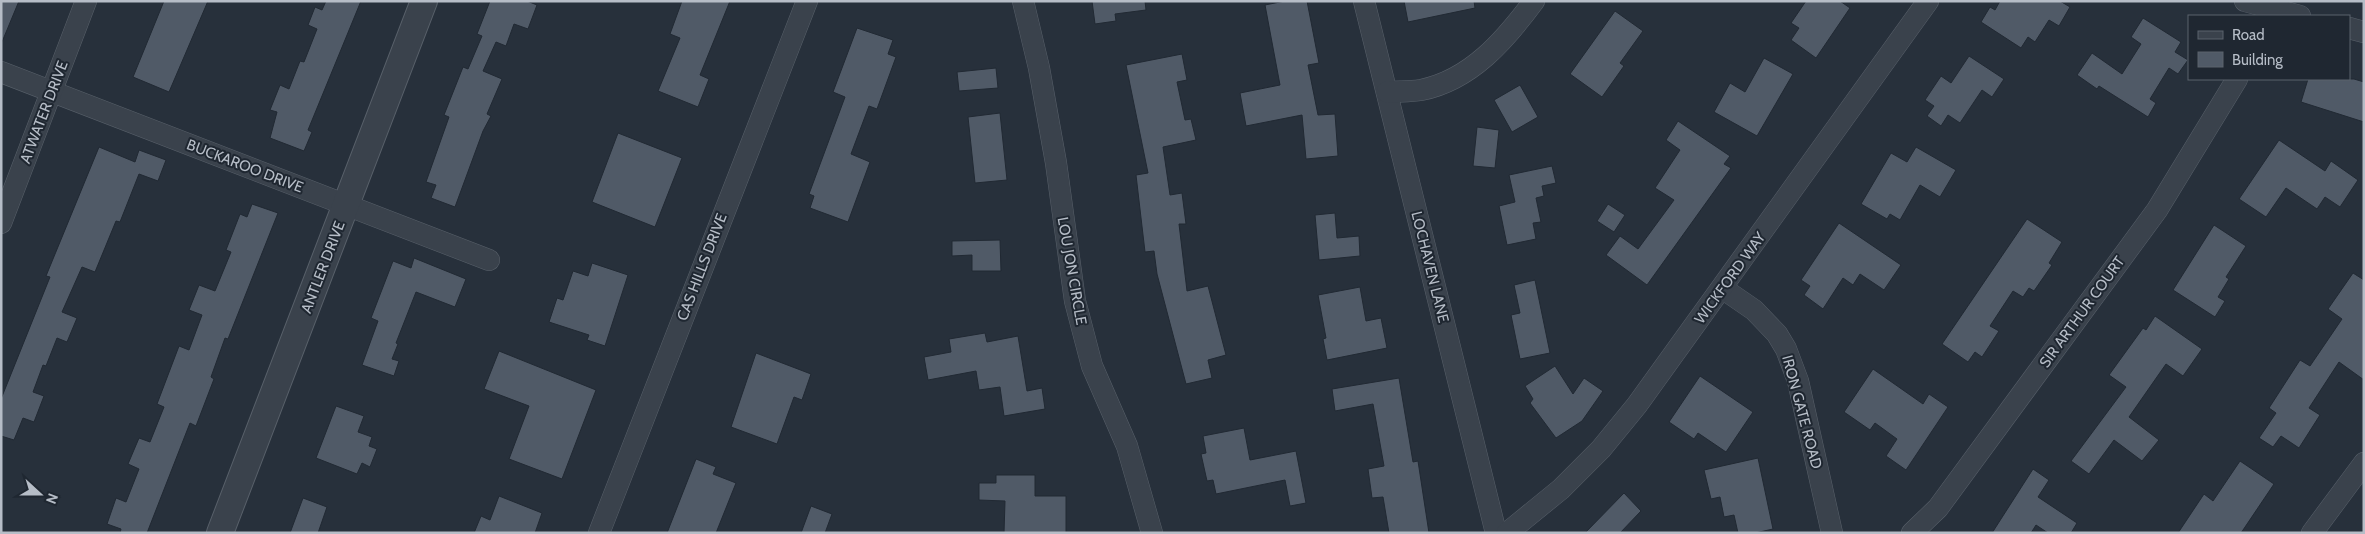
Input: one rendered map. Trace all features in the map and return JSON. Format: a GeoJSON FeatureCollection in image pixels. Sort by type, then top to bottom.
{"type":"FeatureCollection","features":[{"type":"Feature","properties":{"kind":"street","name":"ATWATER DRIVE"},"geometry":{"type":"LineString","coordinates":[[1,223],[86,1]]}},
{"type":"Feature","properties":{"kind":"street","name":"ANTLER DRIVE"},"geometry":{"type":"LineString","coordinates":[[220,533],[424,1]]}},
{"type":"Feature","properties":{"kind":"street","name":"CAS HILLS DRIVE"},"geometry":{"type":"LineString","coordinates":[[599,533],[807,1]]}},
{"type":"Feature","properties":{"kind":"street","name":"LOU JON CIRCLE"},"geometry":{"type":"LineString","coordinates":[[1024,1],[1039,68],[1056,163],[1075,301],[1092,366],[1127,446],[1152,533]]}},
{"type":"Feature","properties":{"kind":"street","name":"LOCHAVEN LANE"},"geometry":{"type":"LineString","coordinates":[[1364,1],[1496,533]]}},
{"type":"Feature","properties":{"kind":"street"},"geometry":{"type":"LineString","coordinates":[[1387,92],[1420,90],[1444,84],[1477,65],[1515,27],[1534,1]]}},
{"type":"Feature","properties":{"kind":"street","name":"WICKFORD WAY"},"geometry":{"type":"LineString","coordinates":[[1507,533],[1561,489],[1601,449],[1637,405],[1928,1]]}},
{"type":"Feature","properties":{"kind":"street"},"geometry":{"type":"LineString","coordinates":[[2245,1],[2287,11]]}},
{"type":"Feature","properties":{"kind":"street"},"geometry":{"type":"LineString","coordinates":[[2350,28],[2364,32]]}},
{"type":"Feature","properties":{"kind":"street","name":"BUCKAROO DRIVE"},"geometry":{"type":"LineString","coordinates":[[1,72],[489,260]]}},
{"type":"Feature","properties":{"kind":"street","name":"SIR ARTHUR COURT"},"geometry":{"type":"LineString","coordinates":[[1912,533],[1938,508],[2157,210],[2236,80]]}},
{"type":"Feature","properties":{"kind":"street","name":"IRON GATE ROAD"},"geometry":{"type":"LineString","coordinates":[[1722,288],[1754,310],[1777,334],[1786,349],[1798,381],[1832,533]]}},
{"type":"Feature","properties":{"kind":"street"},"geometry":{"type":"LineString","coordinates":[[2312,533],[2364,463]]}},
{"type":"Feature","properties":{"kind":"building"},"geometry":{"type":"Polygon","coordinates":[[[1,1],[19,1],[2,42],[1,42],[1,1]]]}},
{"type":"Feature","properties":{"kind":"building"},"geometry":{"type":"Polygon","coordinates":[[[164,1],[208,1],[169,92],[133,77],[164,1]]]}},
{"type":"Feature","properties":{"kind":"building"},"geometry":{"type":"Polygon","coordinates":[[[326,1],[361,1],[308,130],[312,132],[304,151],[270,138],[277,112],[270,110],[280,85],[289,89],[300,61],[304,62],[317,29],[308,25],[315,7],[322,10],[326,1]]]}},
{"type":"Feature","properties":{"kind":"building"},"geometry":{"type":"Polygon","coordinates":[[[490,1],[527,1],[537,5],[528,29],[514,24],[506,46],[496,42],[483,71],[502,79],[487,114],[491,116],[483,131],[455,207],[431,198],[436,185],[426,182],[449,117],[444,115],[463,67],[468,69],[482,36],[477,34],[490,1]]]}},
{"type":"Feature","properties":{"kind":"building"},"geometry":{"type":"Polygon","coordinates":[[[682,1],[730,1],[700,75],[709,79],[698,107],[658,91],[680,38],[670,34],[682,1]]]}},
{"type":"Feature","properties":{"kind":"building"},"geometry":{"type":"Polygon","coordinates":[[[1092,1],[1145,1],[1146,10],[1115,14],[1116,21],[1095,24],[1092,1]]]}},
{"type":"Feature","properties":{"kind":"building"},"geometry":{"type":"Polygon","coordinates":[[[1285,1],[1307,1],[1319,63],[1308,65],[1318,115],[1335,114],[1338,156],[1306,159],[1302,115],[1246,126],[1240,93],[1280,85],[1265,5],[1285,1]]]}},
{"type":"Feature","properties":{"kind":"building"},"geometry":{"type":"Polygon","coordinates":[[[1404,1],[1474,1],[1475,8],[1408,22],[1404,1]]]}},
{"type":"Feature","properties":{"kind":"building"},"geometry":{"type":"Polygon","coordinates":[[[1806,1],[1840,1],[1850,8],[1816,58],[1791,40],[1799,28],[1791,23],[1806,1]]]}},
{"type":"Feature","properties":{"kind":"building"},"geometry":{"type":"Polygon","coordinates":[[[2000,1],[2060,1],[2070,7],[2059,26],[2049,20],[2035,42],[2028,37],[2021,48],[1981,22],[1990,7],[1995,10],[2000,1]]]}},
{"type":"Feature","properties":{"kind":"building"},"geometry":{"type":"Polygon","coordinates":[[[1615,11],[1643,31],[1620,63],[1624,66],[1602,97],[1570,74],[1615,11]]]}},
{"type":"Feature","properties":{"kind":"building"},"geometry":{"type":"Polygon","coordinates":[[[2143,18],[2181,42],[2175,52],[2188,60],[2178,74],[2169,68],[2150,99],[2156,103],[2148,117],[2099,86],[2097,89],[2077,75],[2092,53],[2122,74],[2141,44],[2131,37],[2143,18]]]}},
{"type":"Feature","properties":{"kind":"building"},"geometry":{"type":"Polygon","coordinates":[[[857,28],[893,40],[888,54],[896,57],[877,109],[869,106],[851,154],[870,162],[848,222],[810,208],[814,196],[809,194],[845,97],[833,92],[857,28]]]}},
{"type":"Feature","properties":{"kind":"building"},"geometry":{"type":"Polygon","coordinates":[[[1182,54],[1187,80],[1177,82],[1185,120],[1191,119],[1196,140],[1163,147],[1170,195],[1182,193],[1186,224],[1179,224],[1187,291],[1208,286],[1226,355],[1208,360],[1212,378],[1186,384],[1157,274],[1154,251],[1145,252],[1136,175],[1148,173],[1126,65],[1182,54]]]}},
{"type":"Feature","properties":{"kind":"building"},"geometry":{"type":"Polygon","coordinates":[[[1969,56],[2004,79],[1992,97],[1982,90],[1960,123],[1948,115],[1941,126],[1927,116],[1934,106],[1925,100],[1941,76],[1951,83],[1969,56]]]}},
{"type":"Feature","properties":{"kind":"building"},"geometry":{"type":"Polygon","coordinates":[[[1764,58],[1793,74],[1757,136],[1714,112],[1730,83],[1745,92],[1764,58]]]}},
{"type":"Feature","properties":{"kind":"building"},"geometry":{"type":"Polygon","coordinates":[[[996,68],[998,88],[959,91],[957,72],[996,68]]]}},
{"type":"Feature","properties":{"kind":"building"},"geometry":{"type":"Polygon","coordinates":[[[2354,79],[2364,82],[2364,122],[2301,102],[2308,80],[2354,79]]]}},
{"type":"Feature","properties":{"kind":"building"},"geometry":{"type":"Polygon","coordinates":[[[1520,85],[1538,117],[1512,132],[1494,100],[1520,85]]]}},
{"type":"Feature","properties":{"kind":"building"},"geometry":{"type":"Polygon","coordinates":[[[1000,113],[1007,180],[975,183],[968,117],[1000,113]]]}},
{"type":"Feature","properties":{"kind":"building"},"geometry":{"type":"Polygon","coordinates":[[[1678,121],[1730,156],[1724,164],[1731,168],[1647,285],[1606,255],[1620,236],[1638,249],[1674,200],[1655,188],[1680,150],[1666,140],[1678,121]]]}},
{"type":"Feature","properties":{"kind":"building"},"geometry":{"type":"Polygon","coordinates":[[[1477,127],[1499,130],[1495,168],[1473,166],[1477,127]]]}},
{"type":"Feature","properties":{"kind":"building"},"geometry":{"type":"Polygon","coordinates":[[[618,133],[682,158],[655,227],[592,202],[618,133]]]}},
{"type":"Feature","properties":{"kind":"building"},"geometry":{"type":"Polygon","coordinates":[[[2279,140],[2325,171],[2331,161],[2358,180],[2340,207],[2325,197],[2317,209],[2286,188],[2266,217],[2239,199],[2279,140]]]}},
{"type":"Feature","properties":{"kind":"building"},"geometry":{"type":"Polygon","coordinates":[[[99,147],[135,162],[139,150],[166,160],[158,181],[139,174],[120,222],[116,221],[95,272],[82,267],[62,312],[77,318],[67,342],[57,338],[46,366],[43,365],[33,392],[44,396],[34,422],[23,418],[14,440],[1,436],[1,399],[50,277],[46,276],[99,147]]]}},
{"type":"Feature","properties":{"kind":"building"},"geometry":{"type":"Polygon","coordinates":[[[1916,147],[1956,170],[1940,197],[1920,185],[1900,220],[1890,214],[1887,219],[1861,204],[1891,153],[1907,162],[1916,147]]]}},
{"type":"Feature","properties":{"kind":"building"},"geometry":{"type":"Polygon","coordinates":[[[1552,166],[1556,183],[1542,186],[1544,196],[1536,198],[1541,222],[1533,223],[1536,239],[1507,245],[1499,206],[1515,202],[1509,175],[1552,166]]]}},
{"type":"Feature","properties":{"kind":"building"},"geometry":{"type":"Polygon","coordinates":[[[252,204],[278,213],[228,339],[225,338],[211,377],[214,379],[196,426],[190,423],[147,533],[120,533],[121,529],[107,524],[116,498],[126,502],[139,469],[128,464],[139,438],[150,442],[164,407],[157,404],[179,346],[189,350],[202,315],[189,310],[199,285],[215,291],[231,252],[226,250],[240,214],[247,217],[252,204]]]}},
{"type":"Feature","properties":{"kind":"building"},"geometry":{"type":"Polygon","coordinates":[[[1608,204],[1625,215],[1614,232],[1597,221],[1608,204]]]}},
{"type":"Feature","properties":{"kind":"building"},"geometry":{"type":"Polygon","coordinates":[[[1335,213],[1337,238],[1359,236],[1360,256],[1319,260],[1315,215],[1335,213]]]}},
{"type":"Feature","properties":{"kind":"building"},"geometry":{"type":"Polygon","coordinates":[[[2027,219],[2062,242],[2049,263],[2052,265],[2034,291],[2029,288],[2023,297],[2013,291],[1990,326],[1999,331],[1982,357],[1975,352],[1968,362],[1942,344],[2027,219]]]}},
{"type":"Feature","properties":{"kind":"building"},"geometry":{"type":"Polygon","coordinates":[[[1839,223],[1901,265],[1884,290],[1860,274],[1853,285],[1843,278],[1823,309],[1804,295],[1810,286],[1801,280],[1839,223]]]}},
{"type":"Feature","properties":{"kind":"building"},"geometry":{"type":"Polygon","coordinates":[[[2214,225],[2246,246],[2226,277],[2229,279],[2218,297],[2225,301],[2215,317],[2173,290],[2214,225]]]}},
{"type":"Feature","properties":{"kind":"building"},"geometry":{"type":"Polygon","coordinates":[[[1000,240],[1001,271],[972,271],[972,255],[952,256],[952,241],[1000,240]]]}},
{"type":"Feature","properties":{"kind":"building"},"geometry":{"type":"Polygon","coordinates":[[[414,258],[466,279],[455,307],[416,292],[396,343],[398,344],[392,359],[399,361],[394,376],[362,365],[378,321],[371,318],[393,261],[411,268],[414,258]]]}},
{"type":"Feature","properties":{"kind":"building"},"geometry":{"type":"Polygon","coordinates":[[[592,263],[628,275],[605,346],[587,340],[589,335],[549,322],[557,298],[563,300],[573,271],[588,276],[592,263]]]}},
{"type":"Feature","properties":{"kind":"building"},"geometry":{"type":"Polygon","coordinates":[[[2353,273],[2364,280],[2364,380],[2339,362],[2309,408],[2320,415],[2299,448],[2281,436],[2273,447],[2259,438],[2276,413],[2269,408],[2300,360],[2310,366],[2342,319],[2328,309],[2353,273]]]}},
{"type":"Feature","properties":{"kind":"building"},"geometry":{"type":"Polygon","coordinates":[[[1535,280],[1550,353],[1520,359],[1511,315],[1520,313],[1514,285],[1535,280]]]}},
{"type":"Feature","properties":{"kind":"building"},"geometry":{"type":"Polygon","coordinates":[[[1360,287],[1366,321],[1381,318],[1387,348],[1327,360],[1323,339],[1326,338],[1318,295],[1360,287]]]}},
{"type":"Feature","properties":{"kind":"building"},"geometry":{"type":"Polygon","coordinates":[[[2155,316],[2202,349],[2183,376],[2166,364],[2129,417],[2159,440],[2142,461],[2114,440],[2089,474],[2071,461],[2126,387],[2109,375],[2143,328],[2146,330],[2155,316]]]}},
{"type":"Feature","properties":{"kind":"building"},"geometry":{"type":"Polygon","coordinates":[[[985,333],[987,342],[1018,336],[1027,391],[1042,388],[1045,409],[1004,416],[1000,387],[979,390],[976,371],[928,380],[924,357],[951,352],[949,339],[985,333]]]}},
{"type":"Feature","properties":{"kind":"building"},"geometry":{"type":"Polygon","coordinates":[[[499,351],[596,390],[562,479],[509,459],[529,406],[484,389],[499,351]]]}},
{"type":"Feature","properties":{"kind":"building"},"geometry":{"type":"Polygon","coordinates":[[[756,353],[811,374],[802,400],[794,397],[777,444],[731,427],[756,353]]]}},
{"type":"Feature","properties":{"kind":"building"},"geometry":{"type":"Polygon","coordinates":[[[1555,366],[1573,394],[1584,378],[1603,391],[1582,421],[1556,438],[1530,403],[1533,399],[1525,386],[1555,366]]]}},
{"type":"Feature","properties":{"kind":"building"},"geometry":{"type":"Polygon","coordinates":[[[1873,369],[1923,404],[1929,394],[1948,407],[1906,470],[1886,456],[1897,439],[1875,423],[1870,430],[1844,412],[1873,369]]]}},
{"type":"Feature","properties":{"kind":"building"},"geometry":{"type":"Polygon","coordinates":[[[1700,376],[1753,412],[1726,452],[1698,433],[1694,439],[1669,422],[1700,376]]]}},
{"type":"Feature","properties":{"kind":"building"},"geometry":{"type":"Polygon","coordinates":[[[1399,378],[1413,462],[1418,461],[1429,533],[1389,533],[1383,497],[1372,498],[1368,469],[1384,466],[1373,404],[1335,411],[1332,389],[1399,378]]]}},
{"type":"Feature","properties":{"kind":"building"},"geometry":{"type":"Polygon","coordinates":[[[336,406],[364,416],[358,432],[372,437],[369,446],[377,449],[370,467],[362,463],[357,474],[316,458],[336,406]]]}},
{"type":"Feature","properties":{"kind":"building"},"geometry":{"type":"Polygon","coordinates":[[[1244,428],[1250,460],[1296,451],[1306,503],[1290,506],[1285,480],[1216,494],[1213,480],[1207,481],[1201,454],[1206,453],[1203,436],[1244,428]]]}},
{"type":"Feature","properties":{"kind":"building"},"geometry":{"type":"Polygon","coordinates":[[[1758,458],[1773,529],[1755,533],[1738,533],[1734,515],[1724,517],[1720,497],[1711,499],[1704,470],[1758,458]]]}},
{"type":"Feature","properties":{"kind":"building"},"geometry":{"type":"Polygon","coordinates":[[[696,459],[716,467],[713,474],[736,483],[716,533],[667,533],[696,459]]]}},
{"type":"Feature","properties":{"kind":"building"},"geometry":{"type":"Polygon","coordinates":[[[2240,461],[2274,484],[2241,533],[2178,533],[2204,494],[2213,501],[2240,461]]]}},
{"type":"Feature","properties":{"kind":"building"},"geometry":{"type":"Polygon","coordinates":[[[2033,469],[2049,480],[2038,497],[2077,523],[2071,533],[2048,533],[2036,525],[2031,533],[1992,533],[2033,469]]]}},
{"type":"Feature","properties":{"kind":"building"},"geometry":{"type":"Polygon","coordinates":[[[996,475],[1035,475],[1035,496],[1066,496],[1066,533],[1004,533],[1005,501],[979,500],[979,483],[996,483],[996,475]]]}},
{"type":"Feature","properties":{"kind":"building"},"geometry":{"type":"Polygon","coordinates":[[[1624,493],[1641,511],[1620,533],[1585,533],[1624,493]]]}},
{"type":"Feature","properties":{"kind":"building"},"geometry":{"type":"Polygon","coordinates":[[[499,496],[542,513],[535,533],[474,533],[481,516],[490,520],[499,496]]]}},
{"type":"Feature","properties":{"kind":"building"},"geometry":{"type":"Polygon","coordinates":[[[303,498],[327,507],[318,533],[290,533],[303,498]]]}},
{"type":"Feature","properties":{"kind":"building"},"geometry":{"type":"Polygon","coordinates":[[[811,506],[832,514],[825,533],[801,533],[811,506]]]}}]}
